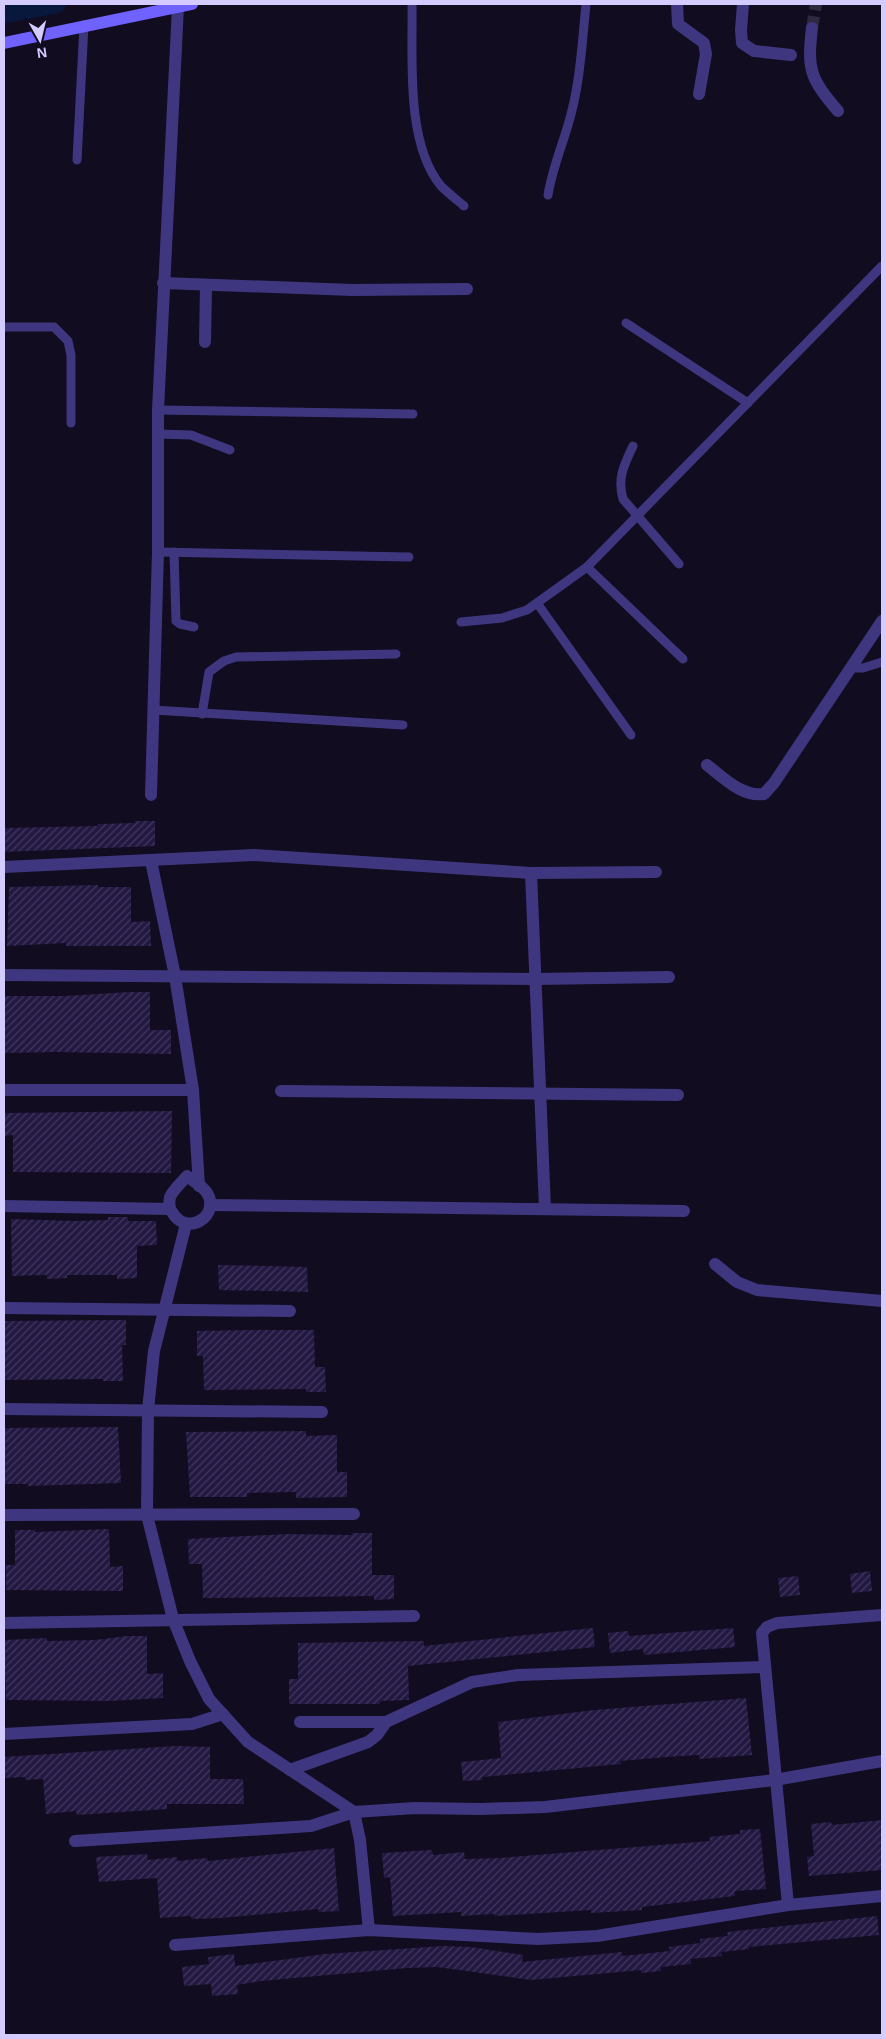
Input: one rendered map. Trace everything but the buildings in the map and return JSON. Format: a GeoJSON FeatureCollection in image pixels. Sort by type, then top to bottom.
{"type":"FeatureCollection","features":[{"type":"Feature","properties":{"kind":"street"},"geometry":{"type":"LineString","coordinates":[[4,42],[84,25],[150,8],[192,4]]}},
{"type":"Feature","properties":{"kind":"street"},"geometry":{"type":"LineString","coordinates":[[677,4],[678,24],[704,43],[706,54],[699,94]]}},
{"type":"Feature","properties":{"kind":"street"},"geometry":{"type":"LineString","coordinates":[[743,4],[740,30],[742,43],[754,51],[791,55]]}},
{"type":"Feature","properties":{"kind":"street"},"geometry":{"type":"LineString","coordinates":[[152,795],[158,552],[158,410],[178,6]]}},
{"type":"Feature","properties":{"kind":"street"},"geometry":{"type":"LineString","coordinates":[[812,28],[809,55],[811,74],[821,92],[838,110]]}},
{"type":"Feature","properties":{"kind":"street"},"geometry":{"type":"LineString","coordinates":[[163,283],[352,290],[467,289]]}},
{"type":"Feature","properties":{"kind":"street"},"geometry":{"type":"LineString","coordinates":[[205,342],[206,286]]}},
{"type":"Feature","properties":{"kind":"street"},"geometry":{"type":"LineString","coordinates":[[707,765],[743,791],[754,796],[764,794],[774,783],[882,621]]}},
{"type":"Feature","properties":{"kind":"street"},"geometry":{"type":"LineString","coordinates":[[4,867],[254,855],[530,873],[656,872]]}},
{"type":"Feature","properties":{"kind":"street"},"geometry":{"type":"LineString","coordinates":[[151,861],[175,976],[193,1090],[199,1186]]}},
{"type":"Feature","properties":{"kind":"street"},"geometry":{"type":"LineString","coordinates":[[530,873],[545,1208]]}},
{"type":"Feature","properties":{"kind":"street"},"geometry":{"type":"LineString","coordinates":[[4,975],[534,979],[669,977]]}},
{"type":"Feature","properties":{"kind":"street"},"geometry":{"type":"LineString","coordinates":[[4,1090],[193,1090]]}},
{"type":"Feature","properties":{"kind":"street"},"geometry":{"type":"LineString","coordinates":[[281,1091],[678,1095]]}},
{"type":"Feature","properties":{"kind":"street"},"geometry":{"type":"LineString","coordinates":[[186,1176],[199,1186],[208,1194],[210,1205],[207,1216],[198,1223],[186,1224],[176,1219],[170,1209],[170,1198],[186,1176]]}},
{"type":"Feature","properties":{"kind":"street"},"geometry":{"type":"LineString","coordinates":[[210,1205],[684,1211]]}},
{"type":"Feature","properties":{"kind":"street"},"geometry":{"type":"LineString","coordinates":[[4,1206],[170,1209]]}},
{"type":"Feature","properties":{"kind":"street"},"geometry":{"type":"LineString","coordinates":[[186,1224],[154,1350],[148,1410],[147,1515],[173,1619],[208,1698],[248,1742],[354,1812],[360,1840],[369,1930]]}},
{"type":"Feature","properties":{"kind":"street"},"geometry":{"type":"LineString","coordinates":[[715,1264],[737,1282],[757,1290],[882,1301]]}},
{"type":"Feature","properties":{"kind":"street"},"geometry":{"type":"LineString","coordinates":[[4,1308],[290,1311]]}},
{"type":"Feature","properties":{"kind":"street"},"geometry":{"type":"LineString","coordinates":[[4,1409],[322,1412]]}},
{"type":"Feature","properties":{"kind":"street"},"geometry":{"type":"LineString","coordinates":[[4,1515],[354,1514]]}},
{"type":"Feature","properties":{"kind":"street"},"geometry":{"type":"LineString","coordinates":[[788,1905],[762,1633],[767,1627],[776,1623],[882,1615]]}},
{"type":"Feature","properties":{"kind":"street"},"geometry":{"type":"LineString","coordinates":[[4,1623],[414,1616]]}},
{"type":"Feature","properties":{"kind":"street"},"geometry":{"type":"LineString","coordinates":[[300,1722],[386,1722],[472,1682],[518,1675],[765,1667]]}},
{"type":"Feature","properties":{"kind":"street"},"geometry":{"type":"LineString","coordinates":[[4,1734],[192,1724],[223,1714]]}},
{"type":"Feature","properties":{"kind":"street"},"geometry":{"type":"LineString","coordinates":[[290,1770],[368,1742],[377,1735],[386,1722]]}},
{"type":"Feature","properties":{"kind":"street"},"geometry":{"type":"LineString","coordinates":[[75,1841],[311,1826],[354,1812],[415,1808],[480,1809],[545,1806],[775,1780],[882,1761]]}},
{"type":"Feature","properties":{"kind":"street"},"geometry":{"type":"LineString","coordinates":[[175,1945],[369,1930],[538,1939],[597,1936],[788,1905],[882,1896]]}},
{"type":"Feature","properties":{"kind":"lane"},"geometry":{"type":"LineString","coordinates":[[412,4],[414,99],[424,155],[441,185],[464,206]]}},
{"type":"Feature","properties":{"kind":"lane"},"geometry":{"type":"LineString","coordinates":[[548,195],[553,168],[568,125],[579,77],[586,4]]}},
{"type":"Feature","properties":{"kind":"lane"},"geometry":{"type":"LineString","coordinates":[[77,160],[84,25]]}},
{"type":"Feature","properties":{"kind":"lane"},"geometry":{"type":"LineString","coordinates":[[461,622],[502,618],[527,610],[587,567],[882,266]]}},
{"type":"Feature","properties":{"kind":"lane"},"geometry":{"type":"LineString","coordinates":[[626,323],[748,403]]}},
{"type":"Feature","properties":{"kind":"lane"},"geometry":{"type":"LineString","coordinates":[[4,327],[54,327],[68,341],[71,355],[71,423]]}},
{"type":"Feature","properties":{"kind":"lane"},"geometry":{"type":"LineString","coordinates":[[158,410],[413,414]]}},
{"type":"Feature","properties":{"kind":"lane"},"geometry":{"type":"LineString","coordinates":[[158,434],[191,435],[230,450]]}},
{"type":"Feature","properties":{"kind":"lane"},"geometry":{"type":"LineString","coordinates":[[633,446],[621,470],[619,487],[623,499],[636,517],[679,564]]}},
{"type":"Feature","properties":{"kind":"lane"},"geometry":{"type":"LineString","coordinates":[[158,552],[409,557]]}},
{"type":"Feature","properties":{"kind":"lane"},"geometry":{"type":"LineString","coordinates":[[174,552],[176,621],[180,624],[194,627]]}},
{"type":"Feature","properties":{"kind":"lane"},"geometry":{"type":"LineString","coordinates":[[587,567],[683,659]]}},
{"type":"Feature","properties":{"kind":"lane"},"geometry":{"type":"LineString","coordinates":[[537,604],[631,735]]}},
{"type":"Feature","properties":{"kind":"lane"},"geometry":{"type":"LineString","coordinates":[[202,714],[209,672],[224,661],[236,657],[269,654],[396,654]]}},
{"type":"Feature","properties":{"kind":"lane"},"geometry":{"type":"LineString","coordinates":[[851,668],[863,668],[882,662]]}},
{"type":"Feature","properties":{"kind":"lane"},"geometry":{"type":"LineString","coordinates":[[153,710],[402,725]]}},
{"type":"Feature","properties":{"kind":"waterway"},"geometry":{"type":"LineString","coordinates":[[4,14],[56,4]]}},
{"type":"Feature","properties":{"kind":"tunnel"},"geometry":{"type":"LineString","coordinates":[[812,28],[816,4]]}}]}
